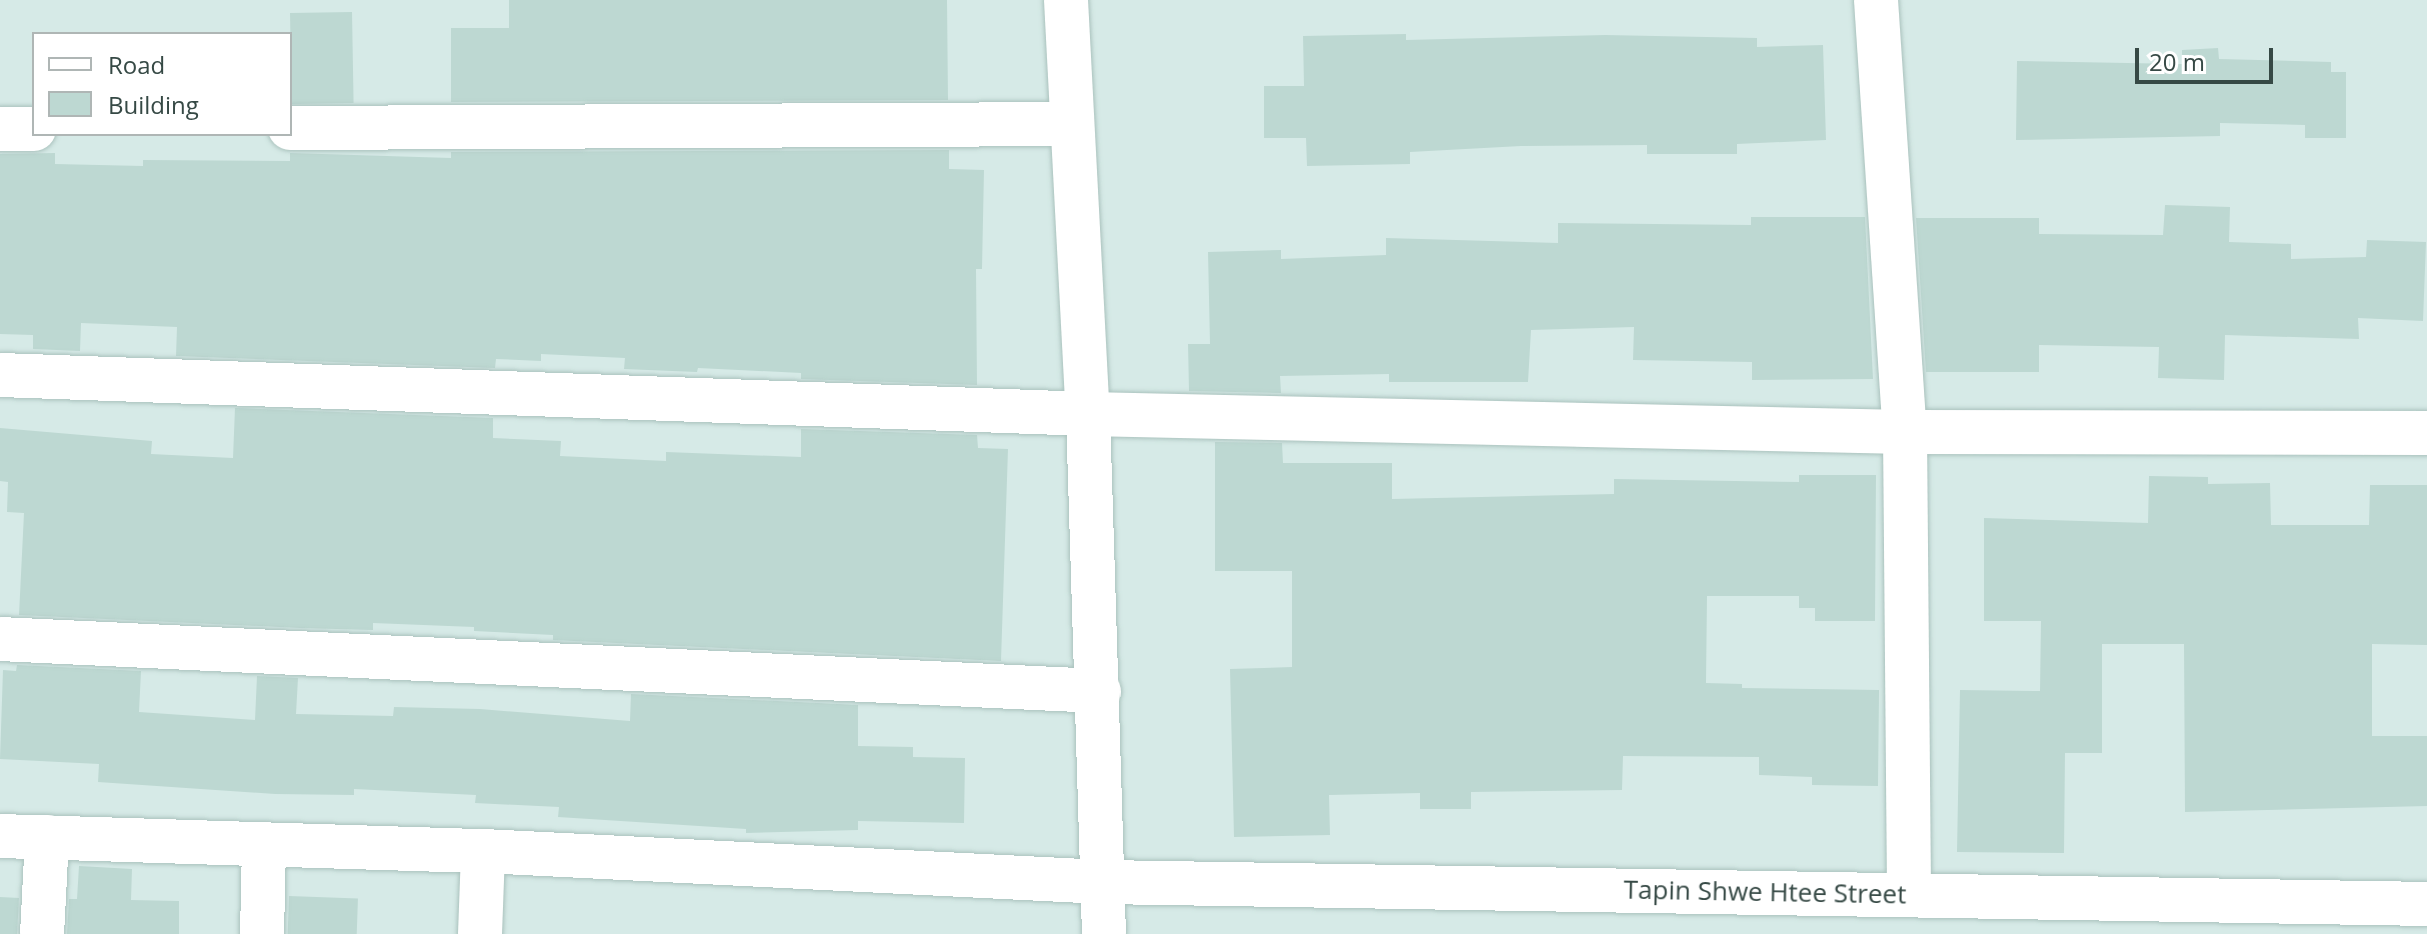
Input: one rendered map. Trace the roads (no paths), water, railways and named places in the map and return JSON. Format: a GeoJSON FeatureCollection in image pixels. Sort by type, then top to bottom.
{"type":"FeatureCollection","features":[{"type":"Feature","properties":{"kind":"street"},"geometry":{"type":"LineString","coordinates":[[1066,0],[1088,414],[1099,691],[1104,934]]}},
{"type":"Feature","properties":{"kind":"street"},"geometry":{"type":"LineString","coordinates":[[1876,0],[1905,432],[1909,894]]}},
{"type":"Feature","properties":{"kind":"street"},"geometry":{"type":"LineString","coordinates":[[292,128],[1071,124]]}},
{"type":"Feature","properties":{"kind":"street"},"geometry":{"type":"LineString","coordinates":[[0,129],[32,129]]}},
{"type":"Feature","properties":{"kind":"street"},"geometry":{"type":"LineString","coordinates":[[0,375],[1088,414],[1905,432],[2427,433]]}},
{"type":"Feature","properties":{"kind":"street"},"geometry":{"type":"LineString","coordinates":[[0,639],[1099,691]]}},
{"type":"Feature","properties":{"kind":"street","name":"Tapin Shwe Htee Street"},"geometry":{"type":"LineString","coordinates":[[0,836],[483,851],[1103,882],[2427,904]]}},
{"type":"Feature","properties":{"kind":"street"},"geometry":{"type":"LineString","coordinates":[[42,934],[47,837]]}},
{"type":"Feature","properties":{"kind":"street"},"geometry":{"type":"LineString","coordinates":[[262,934],[264,844]]}},
{"type":"Feature","properties":{"kind":"street"},"geometry":{"type":"LineString","coordinates":[[480,934],[483,851]]}}]}
